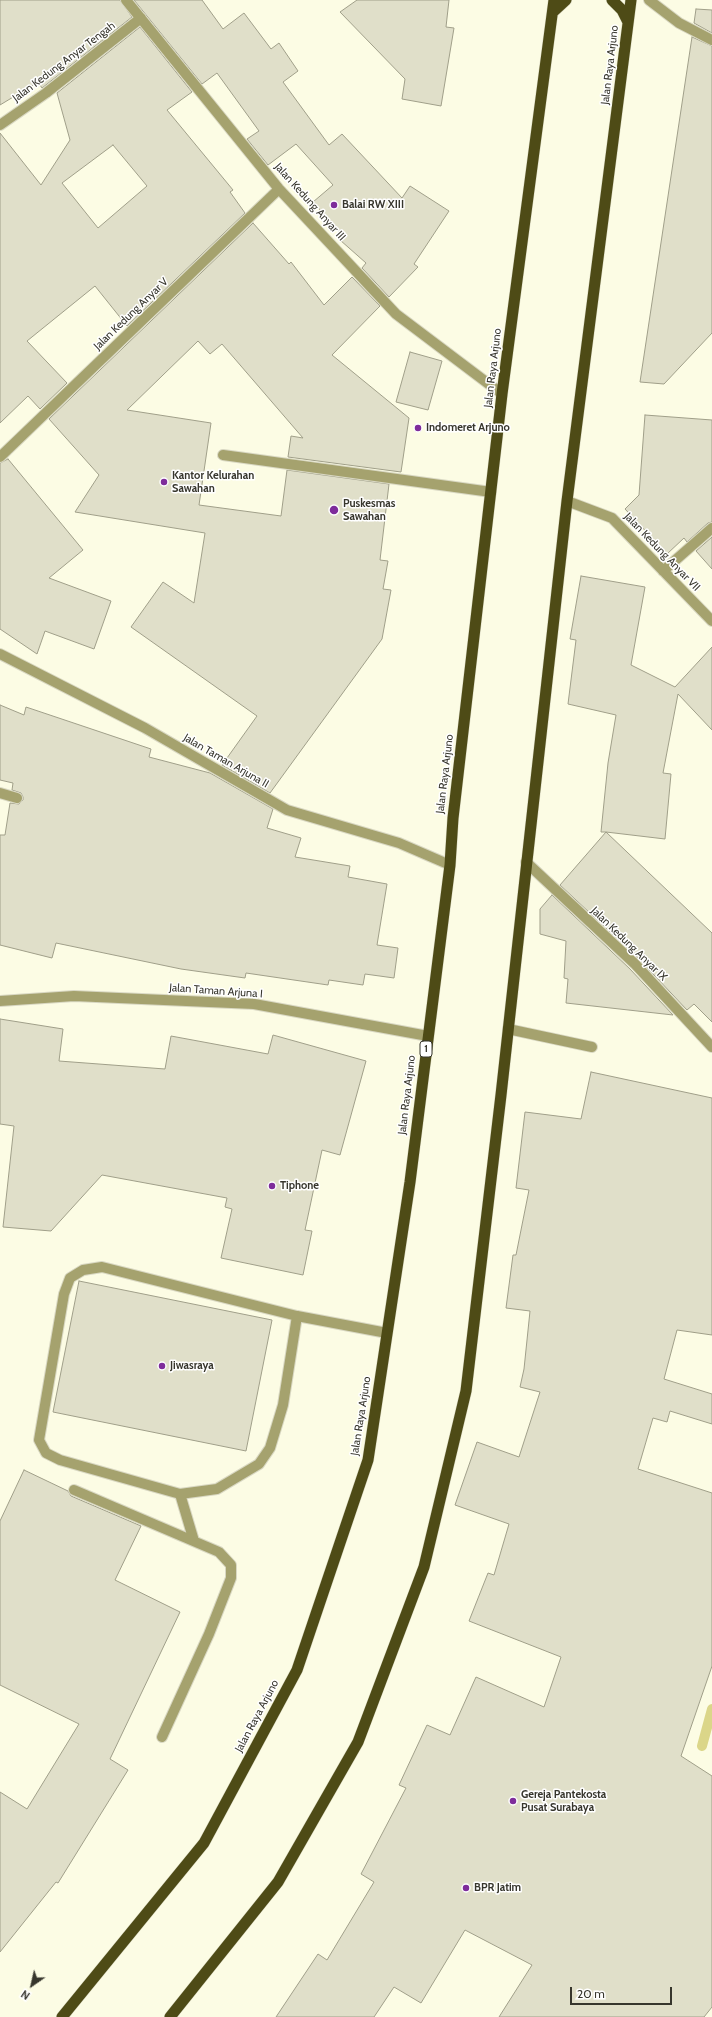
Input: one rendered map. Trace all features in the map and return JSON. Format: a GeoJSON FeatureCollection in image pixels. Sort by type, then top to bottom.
{"type":"FeatureCollection","features":[{"type":"Feature","properties":{"kind":"highway","name":"Jalan Raya Arjuno"},"geometry":{"type":"LineString","coordinates":[[62,2017],[204,1843],[297,1670],[368,1460],[410,1182],[450,865],[453,818],[502,394],[554,0]]}},
{"type":"Feature","properties":{"kind":"highway"},"geometry":{"type":"LineString","coordinates":[[553,12],[566,0]]}},
{"type":"Feature","properties":{"kind":"highway"},"geometry":{"type":"LineString","coordinates":[[612,0],[622,10],[628,23]]}},
{"type":"Feature","properties":{"kind":"highway","name":"Jalan Raya Arjuno"},"geometry":{"type":"LineString","coordinates":[[170,2017],[278,1882],[358,1742],[424,1567],[466,1391],[567,501],[631,0]]}},
{"type":"Feature","properties":{"kind":"street","name":"Jalan Kedung Anyar III"},"geometry":{"type":"LineString","coordinates":[[126,0],[279,189],[396,314],[502,394]]}},
{"type":"Feature","properties":{"kind":"street"},"geometry":{"type":"LineString","coordinates":[[649,0],[679,23],[712,40]]}},
{"type":"Feature","properties":{"kind":"street","name":"Jalan Kedung Anyar Tengah"},"geometry":{"type":"LineString","coordinates":[[0,124],[46,94],[141,18]]}},
{"type":"Feature","properties":{"kind":"street","name":"Jalan Kedung Anyar V"},"geometry":{"type":"LineString","coordinates":[[0,457],[279,189]]}},
{"type":"Feature","properties":{"kind":"street"},"geometry":{"type":"LineString","coordinates":[[223,454],[491,492]]}},
{"type":"Feature","properties":{"kind":"street","name":"Jalan Kedung Anyar VII"},"geometry":{"type":"LineString","coordinates":[[567,501],[612,518],[712,621]]}},
{"type":"Feature","properties":{"kind":"street"},"geometry":{"type":"LineString","coordinates":[[663,571],[712,528]]}},
{"type":"Feature","properties":{"kind":"street","name":"Jalan Taman Arjuna II"},"geometry":{"type":"LineString","coordinates":[[0,654],[145,728],[287,810],[399,844],[450,865]]}},
{"type":"Feature","properties":{"kind":"street"},"geometry":{"type":"LineString","coordinates":[[0,793],[17,798]]}},
{"type":"Feature","properties":{"kind":"street","name":"Jalan Kedung Anyar IX"},"geometry":{"type":"LineString","coordinates":[[526,862],[635,964],[712,1046]]}},
{"type":"Feature","properties":{"kind":"street","name":"Jalan Taman Arjuna I"},"geometry":{"type":"LineString","coordinates":[[0,1001],[74,996],[254,1004],[428,1036]]}},
{"type":"Feature","properties":{"kind":"street"},"geometry":{"type":"LineString","coordinates":[[508,1029],[592,1047]]}},
{"type":"Feature","properties":{"kind":"street"},"geometry":{"type":"LineString","coordinates":[[297,1316],[284,1405],[270,1448],[259,1464],[217,1489],[180,1494],[60,1460],[46,1453],[39,1440],[64,1294],[70,1278],[83,1270],[102,1267],[297,1316],[387,1333]]}},
{"type":"Feature","properties":{"kind":"street"},"geometry":{"type":"LineString","coordinates":[[74,1490],[219,1552],[231,1565],[231,1578],[209,1634],[162,1737]]}},
{"type":"Feature","properties":{"kind":"street"},"geometry":{"type":"LineString","coordinates":[[180,1494],[194,1541]]}},
{"type":"Feature","properties":{"kind":"building"},"geometry":{"type":"Polygon","coordinates":[[[0,0],[120,0],[132,17],[42,88],[38,82],[0,105],[0,0]]]}},
{"type":"Feature","properties":{"kind":"building"},"geometry":{"type":"Polygon","coordinates":[[[134,0],[202,0],[223,29],[244,13],[271,49],[279,43],[298,71],[283,82],[329,145],[342,134],[402,198],[410,186],[449,211],[414,264],[418,267],[389,297],[362,268],[366,263],[340,240],[343,236],[313,202],[333,185],[296,144],[268,165],[247,139],[259,131],[217,73],[202,84],[134,0]]]}},
{"type":"Feature","properties":{"kind":"building"},"geometry":{"type":"Polygon","coordinates":[[[357,0],[449,0],[446,27],[454,28],[441,106],[402,99],[405,79],[340,12],[357,0]]]}},
{"type":"Feature","properties":{"kind":"building"},"geometry":{"type":"Polygon","coordinates":[[[696,9],[712,10],[712,33],[694,23],[696,9]]]}},
{"type":"Feature","properties":{"kind":"building"},"geometry":{"type":"Polygon","coordinates":[[[140,27],[192,92],[167,110],[233,190],[230,192],[245,213],[127,326],[95,286],[27,341],[67,383],[40,409],[28,396],[0,423],[0,133],[41,185],[70,140],[57,93],[140,27]],[[113,145],[62,183],[98,228],[147,186],[113,145]]]}},
{"type":"Feature","properties":{"kind":"building"},"geometry":{"type":"Polygon","coordinates":[[[692,37],[712,46],[712,333],[664,384],[640,382],[692,37]]]}},
{"type":"Feature","properties":{"kind":"building"},"geometry":{"type":"Polygon","coordinates":[[[253,223],[289,264],[291,262],[324,305],[352,277],[380,306],[332,355],[409,418],[401,472],[288,457],[291,436],[303,438],[222,344],[210,354],[198,341],[127,410],[211,423],[199,505],[281,516],[287,470],[389,484],[380,560],[388,561],[383,589],[391,590],[382,639],[270,793],[222,765],[257,716],[131,627],[163,582],[194,603],[205,533],[75,512],[99,475],[49,419],[253,223]]]}},
{"type":"Feature","properties":{"kind":"building"},"geometry":{"type":"Polygon","coordinates":[[[410,352],[442,361],[428,410],[396,402],[410,352]]]}},
{"type":"Feature","properties":{"kind":"building"},"geometry":{"type":"Polygon","coordinates":[[[645,415],[712,420],[712,522],[708,523],[687,542],[684,538],[667,554],[625,509],[639,495],[645,415]]]}},
{"type":"Feature","properties":{"kind":"building"},"geometry":{"type":"Polygon","coordinates":[[[8,459],[83,550],[49,578],[111,601],[94,649],[45,631],[37,654],[0,629],[0,463],[8,459]]]}},
{"type":"Feature","properties":{"kind":"building"},"geometry":{"type":"Polygon","coordinates":[[[712,537],[712,569],[696,551],[712,537]]]}},
{"type":"Feature","properties":{"kind":"building"},"geometry":{"type":"Polygon","coordinates":[[[581,576],[645,587],[631,665],[675,687],[712,647],[712,730],[678,694],[663,773],[671,774],[665,839],[601,832],[608,763],[616,715],[568,704],[576,640],[570,639],[581,576]]]}},
{"type":"Feature","properties":{"kind":"building"},"geometry":{"type":"Polygon","coordinates":[[[0,705],[24,715],[26,707],[151,749],[149,757],[210,773],[273,809],[267,828],[301,838],[295,857],[350,866],[348,877],[387,884],[377,945],[398,948],[394,978],[365,974],[363,985],[329,980],[328,985],[246,973],[245,978],[181,969],[56,943],[52,958],[0,945],[0,835],[5,835],[10,803],[19,804],[23,800],[23,797],[21,793],[12,790],[13,783],[0,780],[0,705]]]}},
{"type":"Feature","properties":{"kind":"building"},"geometry":{"type":"Polygon","coordinates":[[[606,832],[712,933],[712,1022],[694,1004],[687,1010],[639,959],[560,885],[606,832]]]}},
{"type":"Feature","properties":{"kind":"building"},"geometry":{"type":"Polygon","coordinates":[[[552,895],[630,969],[673,1015],[566,1003],[568,979],[564,978],[566,941],[540,934],[540,909],[552,895]]]}},
{"type":"Feature","properties":{"kind":"building"},"geometry":{"type":"Polygon","coordinates":[[[0,1019],[63,1029],[59,1061],[165,1069],[171,1036],[268,1054],[273,1035],[366,1061],[340,1155],[322,1150],[305,1230],[312,1231],[303,1275],[221,1258],[232,1209],[225,1207],[227,1198],[102,1175],[51,1231],[3,1227],[14,1126],[0,1124],[0,1019]]]}},
{"type":"Feature","properties":{"kind":"building"},"geometry":{"type":"Polygon","coordinates":[[[591,1072],[712,1098],[712,1335],[677,1330],[664,1379],[712,1394],[712,1424],[670,1411],[667,1422],[653,1418],[638,1469],[712,1493],[712,1666],[681,1756],[712,1776],[712,2007],[704,2017],[499,2017],[532,1965],[465,1930],[421,2003],[394,1987],[374,2017],[276,2017],[318,1954],[327,1960],[374,1882],[361,1874],[406,1788],[399,1785],[427,1725],[450,1735],[476,1677],[544,1707],[561,1657],[469,1621],[488,1573],[494,1575],[509,1524],[455,1505],[477,1442],[519,1457],[540,1392],[520,1387],[524,1369],[530,1311],[506,1308],[513,1255],[516,1255],[529,1190],[516,1188],[525,1112],[581,1119],[591,1072]]]}},
{"type":"Feature","properties":{"kind":"building","name":"Jiwasraya"},"geometry":{"type":"Polygon","coordinates":[[[79,1281],[272,1320],[246,1451],[53,1412],[79,1281]]]}},
{"type":"Feature","properties":{"kind":"building"},"geometry":{"type":"Polygon","coordinates":[[[24,1470],[68,1491],[71,1496],[141,1526],[115,1580],[180,1612],[110,1759],[128,1770],[58,1883],[56,1882],[0,1952],[0,1792],[27,1809],[79,1724],[0,1685],[0,1521],[24,1470]]]}},
{"type":"Feature","properties":{"kind":"waterway"},"geometry":{"type":"LineString","coordinates":[[702,1746],[712,1709]]}},
{"type":"Feature","properties":{"kind":"place","name":"Balai RW XIII"},"geometry":{"type":"Point","coordinates":[334,205]}},
{"type":"Feature","properties":{"kind":"place","name":"Indomeret Arjuno"},"geometry":{"type":"Point","coordinates":[418,428]}},
{"type":"Feature","properties":{"kind":"place","name":"Kantor Kelurahan Sawahan"},"geometry":{"type":"Point","coordinates":[164,482]}},
{"type":"Feature","properties":{"kind":"place","name":"Puskesmas Sawahan"},"geometry":{"type":"Point","coordinates":[334,510]}},
{"type":"Feature","properties":{"kind":"place","name":"Tiphone"},"geometry":{"type":"Point","coordinates":[272,1186]}},
{"type":"Feature","properties":{"kind":"place","name":"Jiwasraya"},"geometry":{"type":"Point","coordinates":[162,1366]}},
{"type":"Feature","properties":{"kind":"place","name":"Gereja Pantekosta Pusat Surabaya"},"geometry":{"type":"Point","coordinates":[513,1801]}},
{"type":"Feature","properties":{"kind":"place","name":"BPR Jatim"},"geometry":{"type":"Point","coordinates":[466,1888]}}]}
